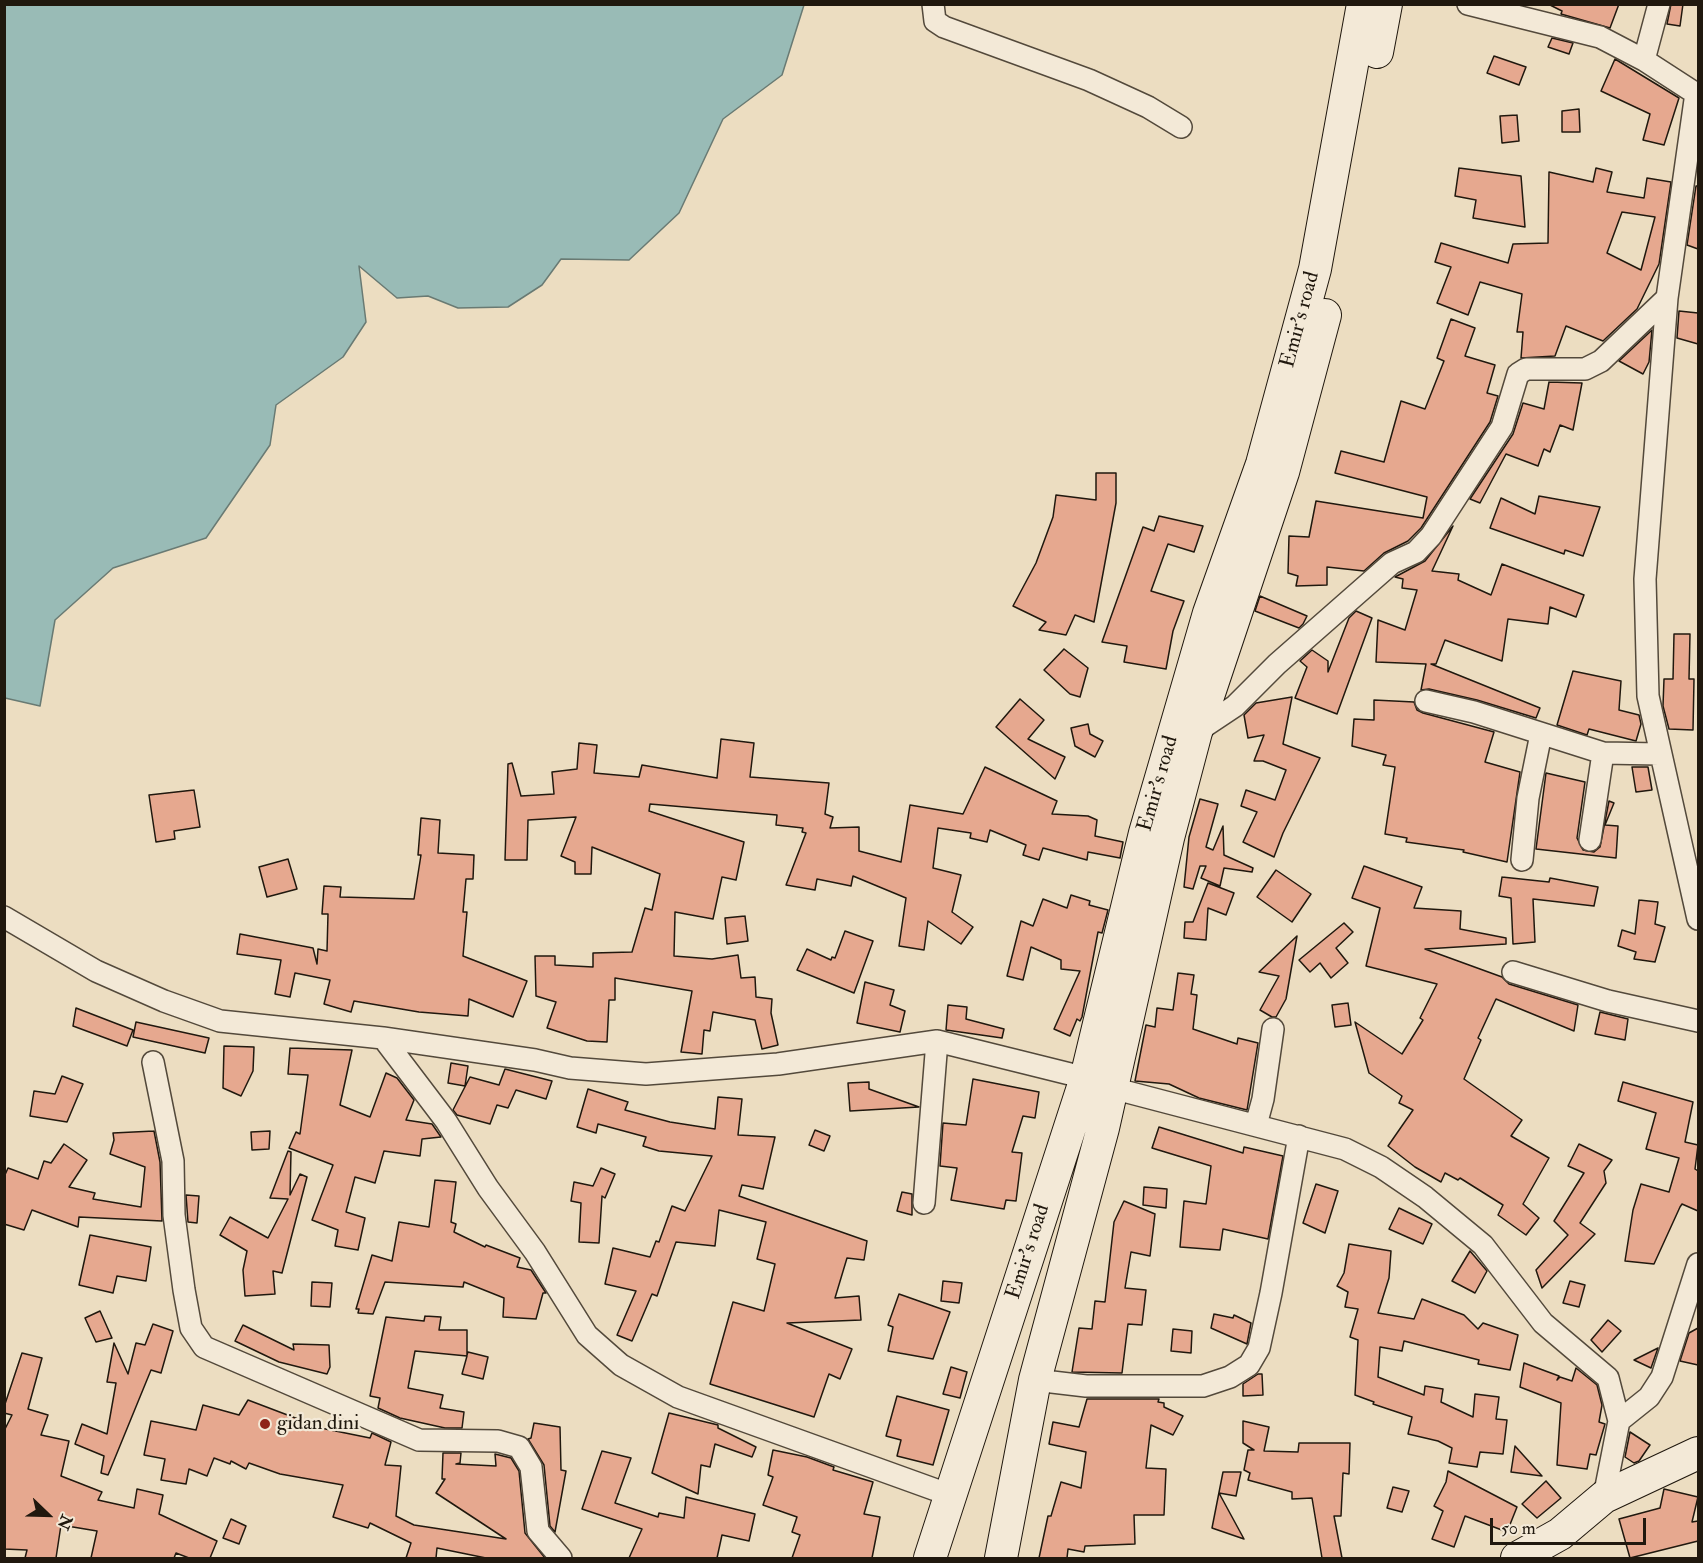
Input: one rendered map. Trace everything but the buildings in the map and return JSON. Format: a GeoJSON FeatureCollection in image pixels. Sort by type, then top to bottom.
{"type":"FeatureCollection","features":[{"type":"Feature","properties":{"kind":"main road","name":"Emir's road"},"geometry":{"type":"LineString","coordinates":[[1001,1558],[1035,1380],[1066,1270],[1144,833],[1209,613],[1262,464],[1315,269],[1364,4]]}},
{"type":"Feature","properties":{"kind":"main road","name":"Emir's road"},"geometry":{"type":"LineString","coordinates":[[930,1558],[950,1495],[1099,1083],[1196,732],[1283,472],[1337,270],[1386,4]]}},
{"type":"Feature","properties":{"kind":"main road"},"geometry":{"type":"LineString","coordinates":[[1517,1558],[1560,1534],[1604,1497],[1698,1453]]}},
{"type":"Feature","properties":{"kind":"street"},"geometry":{"type":"LineString","coordinates":[[933,4],[935,21],[944,27],[1089,80],[1148,107],[1182,127]]}},
{"type":"Feature","properties":{"kind":"street"},"geometry":{"type":"LineString","coordinates":[[1468,4],[1600,37],[1644,60],[1697,94],[1667,298],[1645,579],[1648,696],[1659,754],[1698,920]]}},
{"type":"Feature","properties":{"kind":"street"},"geometry":{"type":"LineString","coordinates":[[1644,60],[1659,4]]}},
{"type":"Feature","properties":{"kind":"street"},"geometry":{"type":"LineString","coordinates":[[1196,732],[1235,706],[1277,664],[1392,563],[1416,552],[1431,536],[1502,427],[1518,374],[1526,369],[1586,369],[1601,361],[1667,298]]}},
{"type":"Feature","properties":{"kind":"street"},"geometry":{"type":"LineString","coordinates":[[1426,701],[1474,712],[1603,753],[1659,754]]}},
{"type":"Feature","properties":{"kind":"street"},"geometry":{"type":"LineString","coordinates":[[1522,860],[1528,798],[1541,734]]}},
{"type":"Feature","properties":{"kind":"street"},"geometry":{"type":"LineString","coordinates":[[1590,840],[1603,753]]}},
{"type":"Feature","properties":{"kind":"street"},"geometry":{"type":"LineString","coordinates":[[4,917],[96,971],[164,1001],[220,1021],[383,1038],[535,1060],[570,1068],[645,1074],[778,1064],[938,1041],[1345,1149],[1381,1167],[1425,1197],[1483,1245],[1543,1323],[1608,1378],[1619,1421],[1604,1497]]}},
{"type":"Feature","properties":{"kind":"street"},"geometry":{"type":"LineString","coordinates":[[1513,972],[1608,1000],[1698,1021]]}},
{"type":"Feature","properties":{"kind":"street"},"geometry":{"type":"LineString","coordinates":[[1256,1125],[1263,1099],[1273,1029]]}},
{"type":"Feature","properties":{"kind":"street"},"geometry":{"type":"LineString","coordinates":[[383,1038],[446,1121],[488,1188],[535,1252],[587,1335],[621,1365],[678,1397],[950,1495]]}},
{"type":"Feature","properties":{"kind":"street"},"geometry":{"type":"LineString","coordinates":[[924,1203],[938,1041]]}},
{"type":"Feature","properties":{"kind":"street"},"geometry":{"type":"LineString","coordinates":[[153,1062],[173,1161],[174,1215],[184,1290],[191,1328],[204,1347],[419,1440],[498,1441],[519,1447],[531,1467],[538,1531],[561,1558]]}},
{"type":"Feature","properties":{"kind":"street"},"geometry":{"type":"LineString","coordinates":[[1035,1380],[1086,1386],[1203,1386],[1230,1377],[1249,1365],[1259,1348],[1299,1136]]}},
{"type":"Feature","properties":{"kind":"street"},"geometry":{"type":"LineString","coordinates":[[1619,1421],[1649,1396],[1662,1377],[1698,1264]]}},
{"type":"Feature","properties":{"kind":"water"},"geometry":{"type":"Polygon","coordinates":[[[5,4],[804,5],[782,75],[723,119],[679,213],[629,260],[561,259],[542,285],[508,307],[458,308],[428,296],[397,298],[359,266],[366,322],[343,357],[276,405],[270,445],[206,538],[113,568],[55,620],[40,706],[5,698],[5,4]]]}},
{"type":"Feature","properties":{"kind":"place","name":"gidan dini"},"geometry":{"type":"Point","coordinates":[265,1424]}}]}
